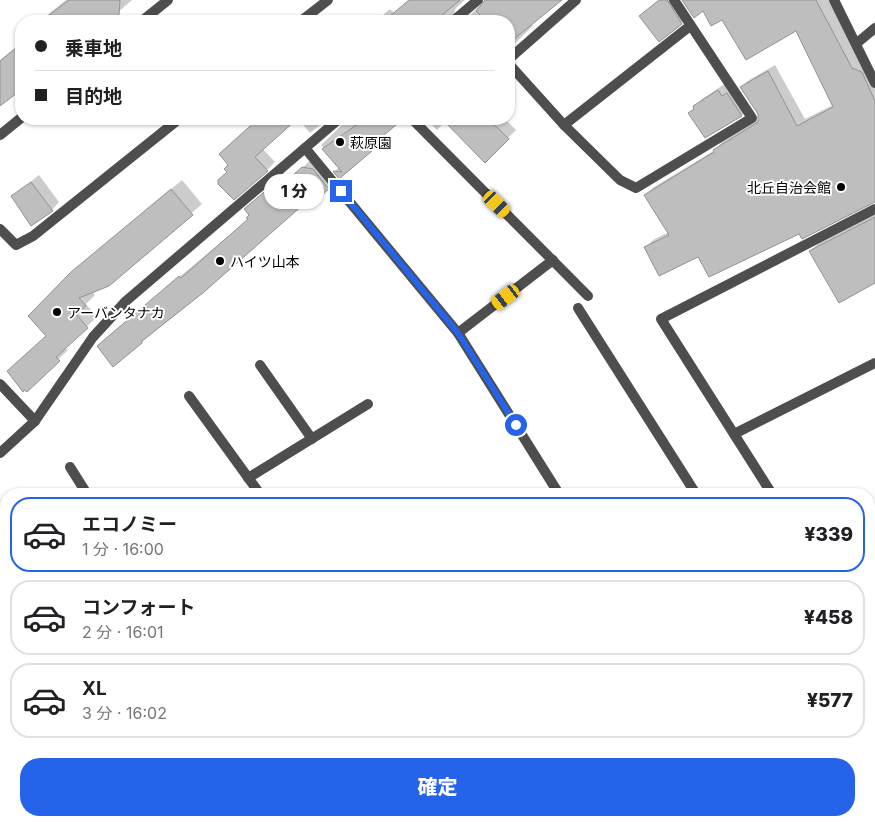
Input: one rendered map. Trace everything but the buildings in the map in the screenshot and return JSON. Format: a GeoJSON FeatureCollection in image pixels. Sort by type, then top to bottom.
{"type":"FeatureCollection","features":[{"type":"Feature","properties":{"kind":"street"},"geometry":{"type":"LineString","coordinates":[[149,15],[168,0]]}},
{"type":"Feature","properties":{"kind":"street"},"geometry":{"type":"LineString","coordinates":[[309,15],[328,0]]}},
{"type":"Feature","properties":{"kind":"street"},"geometry":{"type":"LineString","coordinates":[[460,15],[478,0]]}},
{"type":"Feature","properties":{"kind":"street"},"geometry":{"type":"LineString","coordinates":[[515,54],[576,0]]}},
{"type":"Feature","properties":{"kind":"street"},"geometry":{"type":"LineString","coordinates":[[515,71],[564,125],[620,180],[636,188],[752,118],[674,0]]}},
{"type":"Feature","properties":{"kind":"street"},"geometry":{"type":"LineString","coordinates":[[834,0],[857,43],[875,83]]}},
{"type":"Feature","properties":{"kind":"street"},"geometry":{"type":"LineString","coordinates":[[564,125],[690,26]]}},
{"type":"Feature","properties":{"kind":"street"},"geometry":{"type":"LineString","coordinates":[[857,43],[875,28]]}},
{"type":"Feature","properties":{"kind":"street"},"geometry":{"type":"LineString","coordinates":[[0,136],[15,123]]}},
{"type":"Feature","properties":{"kind":"street"},"geometry":{"type":"LineString","coordinates":[[0,229],[16,245],[33,236],[172,125]]}},
{"type":"Feature","properties":{"kind":"street"},"geometry":{"type":"LineString","coordinates":[[0,453],[35,421],[94,337],[126,301],[332,125]]}},
{"type":"Feature","properties":{"kind":"street"},"geometry":{"type":"LineString","coordinates":[[418,125],[588,296]]}},
{"type":"Feature","properties":{"kind":"street"},"geometry":{"type":"LineString","coordinates":[[305,148],[458,333],[555,488]]}},
{"type":"Feature","properties":{"kind":"street"},"geometry":{"type":"LineString","coordinates":[[768,488],[661,319],[875,209]]}},
{"type":"Feature","properties":{"kind":"street"},"geometry":{"type":"LineString","coordinates":[[458,333],[553,260]]}},
{"type":"Feature","properties":{"kind":"street"},"geometry":{"type":"LineString","coordinates":[[578,308],[692,488]]}},
{"type":"Feature","properties":{"kind":"street"},"geometry":{"type":"LineString","coordinates":[[734,434],[875,363]]}},
{"type":"Feature","properties":{"kind":"street"},"geometry":{"type":"LineString","coordinates":[[260,365],[312,439]]}},
{"type":"Feature","properties":{"kind":"street"},"geometry":{"type":"LineString","coordinates":[[0,384],[35,421]]}},
{"type":"Feature","properties":{"kind":"street"},"geometry":{"type":"LineString","coordinates":[[189,396],[256,488]]}},
{"type":"Feature","properties":{"kind":"street"},"geometry":{"type":"LineString","coordinates":[[248,478],[368,404]]}},
{"type":"Feature","properties":{"kind":"street"},"geometry":{"type":"LineString","coordinates":[[70,467],[83,488]]}},
{"type":"Feature","properties":{"kind":"place","name":"萩原園"},"geometry":{"type":"Point","coordinates":[340,142]}},
{"type":"Feature","properties":{"kind":"place","name":"北丘自治会館"},"geometry":{"type":"Point","coordinates":[841,187]}},
{"type":"Feature","properties":{"kind":"place","name":"ハイツ山本"},"geometry":{"type":"Point","coordinates":[220,261]}},
{"type":"Feature","properties":{"kind":"place","name":"アーバンタナカ"},"geometry":{"type":"Point","coordinates":[57,312]}},
{"type":"Feature","properties":{"kind":"route"},"geometry":{"type":"LineString","coordinates":[[341,191],[458,333],[516,425]]}}]}
